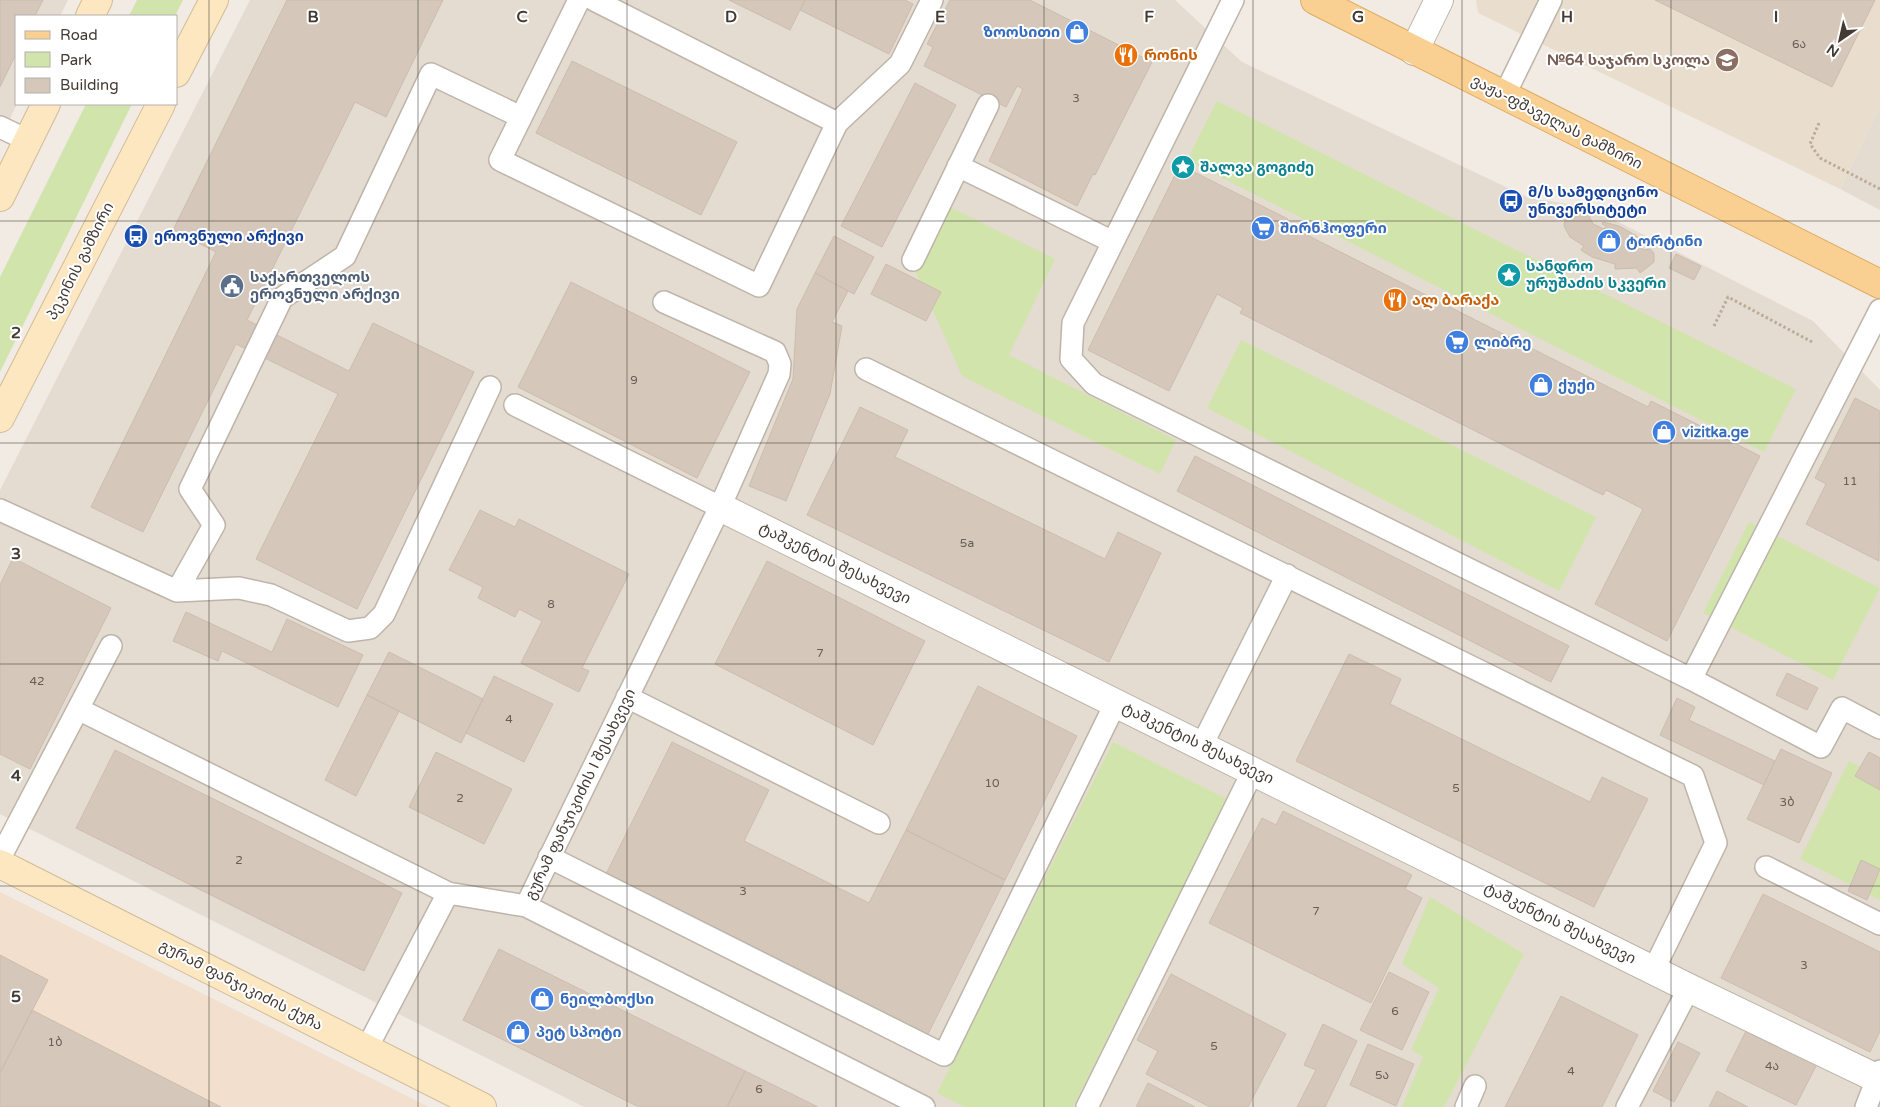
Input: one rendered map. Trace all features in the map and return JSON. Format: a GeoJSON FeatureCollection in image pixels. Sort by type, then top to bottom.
{"type":"FeatureCollection","features":[{"type":"Feature","properties":{"kind":"main road"},"geometry":{"type":"LineString","coordinates":[[90,15],[98,0]]}},
{"type":"Feature","properties":{"kind":"main road"},"geometry":{"type":"LineString","coordinates":[[178,69],[214,0]]}},
{"type":"Feature","properties":{"kind":"main road","name":"ვაჟა-ფშაველას გამზირი"},"geometry":{"type":"LineString","coordinates":[[1315,0],[1880,284]]}},
{"type":"Feature","properties":{"kind":"main road"},"geometry":{"type":"LineString","coordinates":[[0,197],[45,105]]}},
{"type":"Feature","properties":{"kind":"main road","name":"პეკინის გამზირი"},"geometry":{"type":"LineString","coordinates":[[0,418],[160,105]]}},
{"type":"Feature","properties":{"kind":"main road","name":"გურამ ფანჯიკიძის ქუჩა"},"geometry":{"type":"LineString","coordinates":[[0,864],[482,1107]]}},
{"type":"Feature","properties":{"kind":"street"},"geometry":{"type":"LineString","coordinates":[[1414,51],[1439,0]]}},
{"type":"Feature","properties":{"kind":"street","name":"ტაშკენტის შესახვევი"},"geometry":{"type":"LineString","coordinates":[[720,507],[1689,988],[1879,1077]]}},
{"type":"Feature","properties":{"kind":"lane"},"geometry":{"type":"LineString","coordinates":[[578,0],[500,160],[759,286],[838,123],[900,64],[932,0]]}},
{"type":"Feature","properties":{"kind":"lane"},"geometry":{"type":"LineString","coordinates":[[594,0],[838,123]]}},
{"type":"Feature","properties":{"kind":"lane"},"geometry":{"type":"LineString","coordinates":[[1232,0],[1073,323],[1071,359],[1094,384],[1691,680],[1822,747],[1842,708],[1880,728]]}},
{"type":"Feature","properties":{"kind":"lane"},"geometry":{"type":"LineString","coordinates":[[1504,96],[1551,0]]}},
{"type":"Feature","properties":{"kind":"lane"},"geometry":{"type":"LineString","coordinates":[[177,591],[214,526],[190,489],[282,298],[345,256],[430,74],[521,118]]}},
{"type":"Feature","properties":{"kind":"lane"},"geometry":{"type":"LineString","coordinates":[[913,260],[988,105]]}},
{"type":"Feature","properties":{"kind":"lane"},"geometry":{"type":"LineString","coordinates":[[0,127],[27,140]]}},
{"type":"Feature","properties":{"kind":"lane"},"geometry":{"type":"LineString","coordinates":[[958,166],[1113,242]]}},
{"type":"Feature","properties":{"kind":"lane","name":"გურამ ფანჯიკიძის I შესახვევი"},"geometry":{"type":"LineString","coordinates":[[78,710],[448,893],[526,906],[720,507],[779,374],[780,364],[775,352],[664,302]]}},
{"type":"Feature","properties":{"kind":"lane"},"geometry":{"type":"LineString","coordinates":[[1691,680],[1880,310]]}},
{"type":"Feature","properties":{"kind":"lane"},"geometry":{"type":"LineString","coordinates":[[866,369],[1288,575],[1693,776],[1716,843],[1654,969]]}},
{"type":"Feature","properties":{"kind":"lane"},"geometry":{"type":"LineString","coordinates":[[0,510],[177,591],[239,588],[271,595],[348,631],[370,628],[384,614],[490,387]]}},
{"type":"Feature","properties":{"kind":"lane","name":"ტაშკენტის შესახვევი"},"geometry":{"type":"LineString","coordinates":[[515,405],[720,507]]}},
{"type":"Feature","properties":{"kind":"lane"},"geometry":{"type":"LineString","coordinates":[[1202,745],[1288,575]]}},
{"type":"Feature","properties":{"kind":"lane"},"geometry":{"type":"LineString","coordinates":[[0,858],[111,646]]}},
{"type":"Feature","properties":{"kind":"lane"},"geometry":{"type":"LineString","coordinates":[[627,697],[879,823]]}},
{"type":"Feature","properties":{"kind":"lane"},"geometry":{"type":"LineString","coordinates":[[550,858],[944,1055],[1116,702]]}},
{"type":"Feature","properties":{"kind":"lane"},"geometry":{"type":"LineString","coordinates":[[1087,1107],[1254,771]]}},
{"type":"Feature","properties":{"kind":"lane"},"geometry":{"type":"LineString","coordinates":[[1766,867],[1880,924]]}},
{"type":"Feature","properties":{"kind":"lane"},"geometry":{"type":"LineString","coordinates":[[367,1048],[448,893]]}},
{"type":"Feature","properties":{"kind":"lane"},"geometry":{"type":"LineString","coordinates":[[526,906],[924,1107]]}},
{"type":"Feature","properties":{"kind":"lane"},"geometry":{"type":"LineString","coordinates":[[1626,1107],[1689,988]]}},
{"type":"Feature","properties":{"kind":"lane"},"geometry":{"type":"LineString","coordinates":[[1866,1107],[1879,1077]]}},
{"type":"Feature","properties":{"kind":"lane"},"geometry":{"type":"LineString","coordinates":[[1466,1107],[1475,1086]]}},
{"type":"Feature","properties":{"kind":"path"},"geometry":{"type":"LineString","coordinates":[[1819,123],[1810,144],[1820,158],[1880,188]]}},
{"type":"Feature","properties":{"kind":"path"},"geometry":{"type":"LineString","coordinates":[[1714,326],[1728,297],[1814,343]]}},
{"type":"Feature","properties":{"kind":"shaded area"},"geometry":{"type":"Polygon","coordinates":[[[0,0],[68,0],[60,15],[15,15],[15,105],[17,105],[0,139],[0,0]]]}},
{"type":"Feature","properties":{"kind":"shaded area"},"geometry":{"type":"Polygon","coordinates":[[[250,0],[1175,0],[1242,62],[1529,198],[1589,207],[1813,321],[1880,390],[1880,1107],[584,1107],[0,814],[0,490],[250,0]]]}},
{"type":"Feature","properties":{"kind":"shaded area","name":"№64 საჯარო სკოლა"},"geometry":{"type":"Polygon","coordinates":[[[1476,0],[1880,0],[1880,106],[1840,189],[1478,13],[1476,0]]]}},
{"type":"Feature","properties":{"kind":"shaded area"},"geometry":{"type":"Polygon","coordinates":[[[1880,106],[1880,210],[1840,189],[1880,106]]]}},
{"type":"Feature","properties":{"kind":"shaded area"},"geometry":{"type":"Polygon","coordinates":[[[0,892],[429,1107],[0,1107],[0,892]]]}},
{"type":"Feature","properties":{"kind":"green space"},"geometry":{"type":"Polygon","coordinates":[[[137,0],[183,0],[176,15],[130,15],[137,0]]]}},
{"type":"Feature","properties":{"kind":"green space"},"geometry":{"type":"Polygon","coordinates":[[[1217,101],[1796,389],[1764,452],[1187,160],[1217,101]]]}},
{"type":"Feature","properties":{"kind":"green space"},"geometry":{"type":"Polygon","coordinates":[[[86,105],[132,105],[0,372],[0,277],[86,105]]]}},
{"type":"Feature","properties":{"kind":"green space"},"geometry":{"type":"Polygon","coordinates":[[[944,204],[1055,259],[1009,355],[1176,440],[1160,474],[962,376],[913,266],[944,204]]]}},
{"type":"Feature","properties":{"kind":"green space"},"geometry":{"type":"Polygon","coordinates":[[[1241,340],[1596,517],[1559,591],[1207,408],[1241,340]]]}},
{"type":"Feature","properties":{"kind":"green space"},"geometry":{"type":"Polygon","coordinates":[[[1749,522],[1880,588],[1833,680],[1703,613],[1749,522]]]}},
{"type":"Feature","properties":{"kind":"green space"},"geometry":{"type":"Polygon","coordinates":[[[1113,742],[1227,799],[1073,1107],[965,1107],[937,1093],[1113,742]]]}},
{"type":"Feature","properties":{"kind":"green space"},"geometry":{"type":"Polygon","coordinates":[[[1849,761],[1880,777],[1880,900],[1800,859],[1849,761]]]}},
{"type":"Feature","properties":{"kind":"green space"},"geometry":{"type":"Polygon","coordinates":[[[1430,897],[1524,954],[1444,1107],[1402,1107],[1423,1057],[1411,1050],[1439,988],[1402,964],[1430,897]]]}},
{"type":"Feature","properties":{"kind":"building"},"geometry":{"type":"Polygon","coordinates":[[[0,0],[43,0],[36,15],[15,15],[15,56],[0,87],[0,0]]]}},
{"type":"Feature","properties":{"kind":"building","name":"საქართველოს ეროვნული არქივი"},"geometry":{"type":"Polygon","coordinates":[[[287,0],[443,0],[386,117],[355,102],[247,320],[349,371],[373,323],[474,372],[357,609],[256,559],[338,394],[236,344],[143,532],[91,507],[216,252],[173,230],[287,0]]]}},
{"type":"Feature","properties":{"kind":"building"},"geometry":{"type":"Polygon","coordinates":[[[729,0],[805,0],[790,30],[729,0]]]}},
{"type":"Feature","properties":{"kind":"building"},"geometry":{"type":"Polygon","coordinates":[[[805,0],[905,0],[913,4],[889,54],[800,10],[805,0]]]}},
{"type":"Feature","properties":{"kind":"building"},"geometry":{"type":"Polygon","coordinates":[[[950,0],[1030,0],[1152,62],[1095,175],[1093,174],[1077,206],[989,161],[1023,89],[1017,86],[1006,107],[924,66],[933,47],[927,44],[950,0]]]}},
{"type":"Feature","properties":{"kind":"building"},"geometry":{"type":"Polygon","coordinates":[[[1655,0],[1875,0],[1832,87],[1655,0]]]}},
{"type":"Feature","properties":{"kind":"building"},"geometry":{"type":"Polygon","coordinates":[[[572,61],[737,142],[701,215],[536,133],[572,61]]]}},
{"type":"Feature","properties":{"kind":"building"},"geometry":{"type":"Polygon","coordinates":[[[915,83],[956,105],[882,247],[841,226],[915,83]]]}},
{"type":"Feature","properties":{"kind":"building"},"geometry":{"type":"Polygon","coordinates":[[[1180,165],[1288,219],[1285,224],[1648,407],[1651,401],[1760,456],[1667,641],[1595,604],[1643,509],[1606,490],[1603,495],[1240,313],[1243,308],[1217,294],[1169,391],[1088,350],[1180,165]]]}},
{"type":"Feature","properties":{"kind":"building","name":"ტორტინი"},"geometry":{"type":"Polygon","coordinates":[[[1577,210],[1586,210],[1593,224],[1604,229],[1606,226],[1602,224],[1603,222],[1619,226],[1635,235],[1647,244],[1646,246],[1642,244],[1640,247],[1644,250],[1650,249],[1654,253],[1654,262],[1640,273],[1637,268],[1615,269],[1615,264],[1592,257],[1581,250],[1584,246],[1570,237],[1564,226],[1565,219],[1577,210]]]}},
{"type":"Feature","properties":{"kind":"building"},"geometry":{"type":"Polygon","coordinates":[[[834,236],[874,257],[854,294],[815,273],[834,236]]]}},
{"type":"Feature","properties":{"kind":"building"},"geometry":{"type":"Polygon","coordinates":[[[1676,254],[1701,266],[1694,280],[1669,268],[1676,254]]]}},
{"type":"Feature","properties":{"kind":"building"},"geometry":{"type":"Polygon","coordinates":[[[886,264],[941,292],[926,321],[871,294],[886,264]]]}},
{"type":"Feature","properties":{"kind":"building"},"geometry":{"type":"Polygon","coordinates":[[[815,273],[848,291],[832,322],[842,326],[830,394],[786,501],[749,486],[793,379],[797,309],[815,273]]]}},
{"type":"Feature","properties":{"kind":"building"},"geometry":{"type":"Polygon","coordinates":[[[571,282],[750,372],[697,478],[518,387],[571,282]]]}},
{"type":"Feature","properties":{"kind":"building"},"geometry":{"type":"Polygon","coordinates":[[[1855,398],[1880,411],[1879,561],[1806,524],[1826,484],[1815,478],[1855,398]]]}},
{"type":"Feature","properties":{"kind":"building"},"geometry":{"type":"Polygon","coordinates":[[[860,407],[908,430],[895,457],[1105,559],[1118,532],[1161,553],[1109,662],[807,515],[860,407]]]}},
{"type":"Feature","properties":{"kind":"building"},"geometry":{"type":"Polygon","coordinates":[[[1195,456],[1569,646],[1551,682],[1177,491],[1195,456]]]}},
{"type":"Feature","properties":{"kind":"building"},"geometry":{"type":"Polygon","coordinates":[[[480,510],[515,527],[519,519],[629,574],[582,668],[589,671],[579,692],[521,663],[542,621],[519,609],[515,617],[478,598],[483,587],[449,570],[480,510]]]}},
{"type":"Feature","properties":{"kind":"building"},"geometry":{"type":"Polygon","coordinates":[[[13,558],[111,608],[30,769],[0,754],[0,585],[13,558]]]}},
{"type":"Feature","properties":{"kind":"building"},"geometry":{"type":"Polygon","coordinates":[[[767,561],[925,641],[873,745],[715,664],[767,561]]]}},
{"type":"Feature","properties":{"kind":"building"},"geometry":{"type":"Polygon","coordinates":[[[186,612],[272,652],[287,619],[363,655],[338,707],[222,651],[218,661],[173,641],[186,612]]]}},
{"type":"Feature","properties":{"kind":"building"},"geometry":{"type":"Polygon","coordinates":[[[389,652],[483,699],[461,743],[367,695],[389,652]]]}},
{"type":"Feature","properties":{"kind":"building"},"geometry":{"type":"Polygon","coordinates":[[[1349,654],[1401,679],[1390,704],[1590,802],[1602,777],[1648,799],[1594,907],[1296,761],[1349,654]]]}},
{"type":"Feature","properties":{"kind":"building"},"geometry":{"type":"Polygon","coordinates":[[[1787,673],[1818,688],[1807,710],[1776,695],[1787,673]]]}},
{"type":"Feature","properties":{"kind":"building"},"geometry":{"type":"Polygon","coordinates":[[[494,676],[553,704],[524,762],[466,733],[494,676]]]}},
{"type":"Feature","properties":{"kind":"building"},"geometry":{"type":"Polygon","coordinates":[[[978,686],[1077,736],[1005,880],[906,830],[978,686]]]}},
{"type":"Feature","properties":{"kind":"building"},"geometry":{"type":"Polygon","coordinates":[[[367,695],[399,711],[356,796],[325,780],[367,695]]]}},
{"type":"Feature","properties":{"kind":"building"},"geometry":{"type":"Polygon","coordinates":[[[1677,698],[1695,707],[1689,720],[1775,761],[1764,785],[1660,735],[1677,698]]]}},
{"type":"Feature","properties":{"kind":"building"},"geometry":{"type":"Polygon","coordinates":[[[672,742],[769,790],[744,841],[869,903],[906,830],[1005,880],[927,1036],[606,874],[672,742]]]}},
{"type":"Feature","properties":{"kind":"building"},"geometry":{"type":"Polygon","coordinates":[[[1781,749],[1832,773],[1799,843],[1747,819],[1781,749]]]}},
{"type":"Feature","properties":{"kind":"building"},"geometry":{"type":"Polygon","coordinates":[[[115,750],[402,893],[364,971],[76,828],[115,750]]]}},
{"type":"Feature","properties":{"kind":"building"},"geometry":{"type":"Polygon","coordinates":[[[436,752],[512,789],[484,844],[409,807],[436,752]]]}},
{"type":"Feature","properties":{"kind":"building"},"geometry":{"type":"Polygon","coordinates":[[[1869,752],[1880,758],[1880,790],[1855,776],[1869,752]]]}},
{"type":"Feature","properties":{"kind":"building"},"geometry":{"type":"Polygon","coordinates":[[[1283,811],[1412,875],[1405,889],[1422,898],[1371,1003],[1209,923],[1262,818],[1276,825],[1283,811]]]}},
{"type":"Feature","properties":{"kind":"building"},"geometry":{"type":"Polygon","coordinates":[[[1861,860],[1880,869],[1867,900],[1848,891],[1861,860]]]}},
{"type":"Feature","properties":{"kind":"building"},"geometry":{"type":"Polygon","coordinates":[[[1763,894],[1880,952],[1880,1031],[1870,1052],[1721,978],[1763,894]]]}},
{"type":"Feature","properties":{"kind":"building"},"geometry":{"type":"Polygon","coordinates":[[[499,949],[745,1071],[727,1107],[639,1107],[463,1020],[499,949]]]}},
{"type":"Feature","properties":{"kind":"building"},"geometry":{"type":"Polygon","coordinates":[[[0,955],[48,980],[0,1073],[0,955]]]}},
{"type":"Feature","properties":{"kind":"building"},"geometry":{"type":"Polygon","coordinates":[[[1389,972],[1429,992],[1402,1050],[1360,1030],[1389,972]]]}},
{"type":"Feature","properties":{"kind":"building"},"geometry":{"type":"Polygon","coordinates":[[[1171,974],[1286,1034],[1248,1107],[1210,1107],[1146,1074],[1158,1051],[1137,1040],[1171,974]]]}},
{"type":"Feature","properties":{"kind":"building"},"geometry":{"type":"Polygon","coordinates":[[[1561,996],[1638,1035],[1602,1107],[1505,1107],[1561,996]]]}},
{"type":"Feature","properties":{"kind":"building"},"geometry":{"type":"Polygon","coordinates":[[[32,1010],[221,1107],[0,1107],[0,1073],[32,1010]]]}},
{"type":"Feature","properties":{"kind":"building"},"geometry":{"type":"Polygon","coordinates":[[[1323,1024],[1357,1041],[1325,1107],[1297,1107],[1316,1070],[1304,1065],[1323,1024]]]}},
{"type":"Feature","properties":{"kind":"building"},"geometry":{"type":"Polygon","coordinates":[[[1748,1027],[1818,1062],[1796,1105],[1726,1071],[1748,1027]]]}},
{"type":"Feature","properties":{"kind":"building"},"geometry":{"type":"Polygon","coordinates":[[[1678,1042],[1700,1053],[1674,1102],[1653,1091],[1678,1042]]]}},
{"type":"Feature","properties":{"kind":"building"},"geometry":{"type":"Polygon","coordinates":[[[1368,1044],[1414,1064],[1396,1106],[1350,1085],[1368,1044]]]}},
{"type":"Feature","properties":{"kind":"building"},"geometry":{"type":"Polygon","coordinates":[[[745,1071],[818,1107],[727,1107],[745,1071]]]}},
{"type":"Feature","properties":{"kind":"building"},"geometry":{"type":"Polygon","coordinates":[[[1148,1083],[1195,1107],[1136,1107],[1148,1083]]]}},
{"type":"Feature","properties":{"kind":"building"},"geometry":{"type":"Polygon","coordinates":[[[1717,1091],[1748,1107],[1709,1107],[1717,1091]]]}},
{"type":"Feature","properties":{"kind":"place","name":"ზოოსითი"},"geometry":{"type":"Point","coordinates":[1077,32]}},
{"type":"Feature","properties":{"kind":"place","name":"რონის"},"geometry":{"type":"Point","coordinates":[1126,55]}},
{"type":"Feature","properties":{"kind":"place","name":"№64 საჯარო სკოლა"},"geometry":{"type":"Point","coordinates":[1727,60]}},
{"type":"Feature","properties":{"kind":"place","name":"შალვა გოგიძე"},"geometry":{"type":"Point","coordinates":[1183,167]}},
{"type":"Feature","properties":{"kind":"place","name":"მ/ს სამედიცინო უნივერსიტეტი"},"geometry":{"type":"Point","coordinates":[1511,201]}},
{"type":"Feature","properties":{"kind":"place","name":"შირნჰოფერი"},"geometry":{"type":"Point","coordinates":[1263,228]}},
{"type":"Feature","properties":{"kind":"place","name":"ეროვნული არქივი"},"geometry":{"type":"Point","coordinates":[136,236]}},
{"type":"Feature","properties":{"kind":"place","name":"ტორტინი"},"geometry":{"type":"Point","coordinates":[1609,241]}},
{"type":"Feature","properties":{"kind":"place","name":"სანდრო ურუშაძის სკვერი"},"geometry":{"type":"Point","coordinates":[1509,275]}},
{"type":"Feature","properties":{"kind":"place","name":"საქართველოს ეროვნული არქივი"},"geometry":{"type":"Point","coordinates":[232,286]}},
{"type":"Feature","properties":{"kind":"place","name":"ალ ბარაქა"},"geometry":{"type":"Point","coordinates":[1395,300]}},
{"type":"Feature","properties":{"kind":"place","name":"ლიბრე"},"geometry":{"type":"Point","coordinates":[1457,342]}},
{"type":"Feature","properties":{"kind":"place","name":"ქუქი"},"geometry":{"type":"Point","coordinates":[1541,385]}},
{"type":"Feature","properties":{"kind":"place","name":"vizitka.ge"},"geometry":{"type":"Point","coordinates":[1664,432]}},
{"type":"Feature","properties":{"kind":"place","name":"ნეილბოქსი"},"geometry":{"type":"Point","coordinates":[542,999]}},
{"type":"Feature","properties":{"kind":"place","name":"პეტ სპოტი"},"geometry":{"type":"Point","coordinates":[518,1032]}}]}
